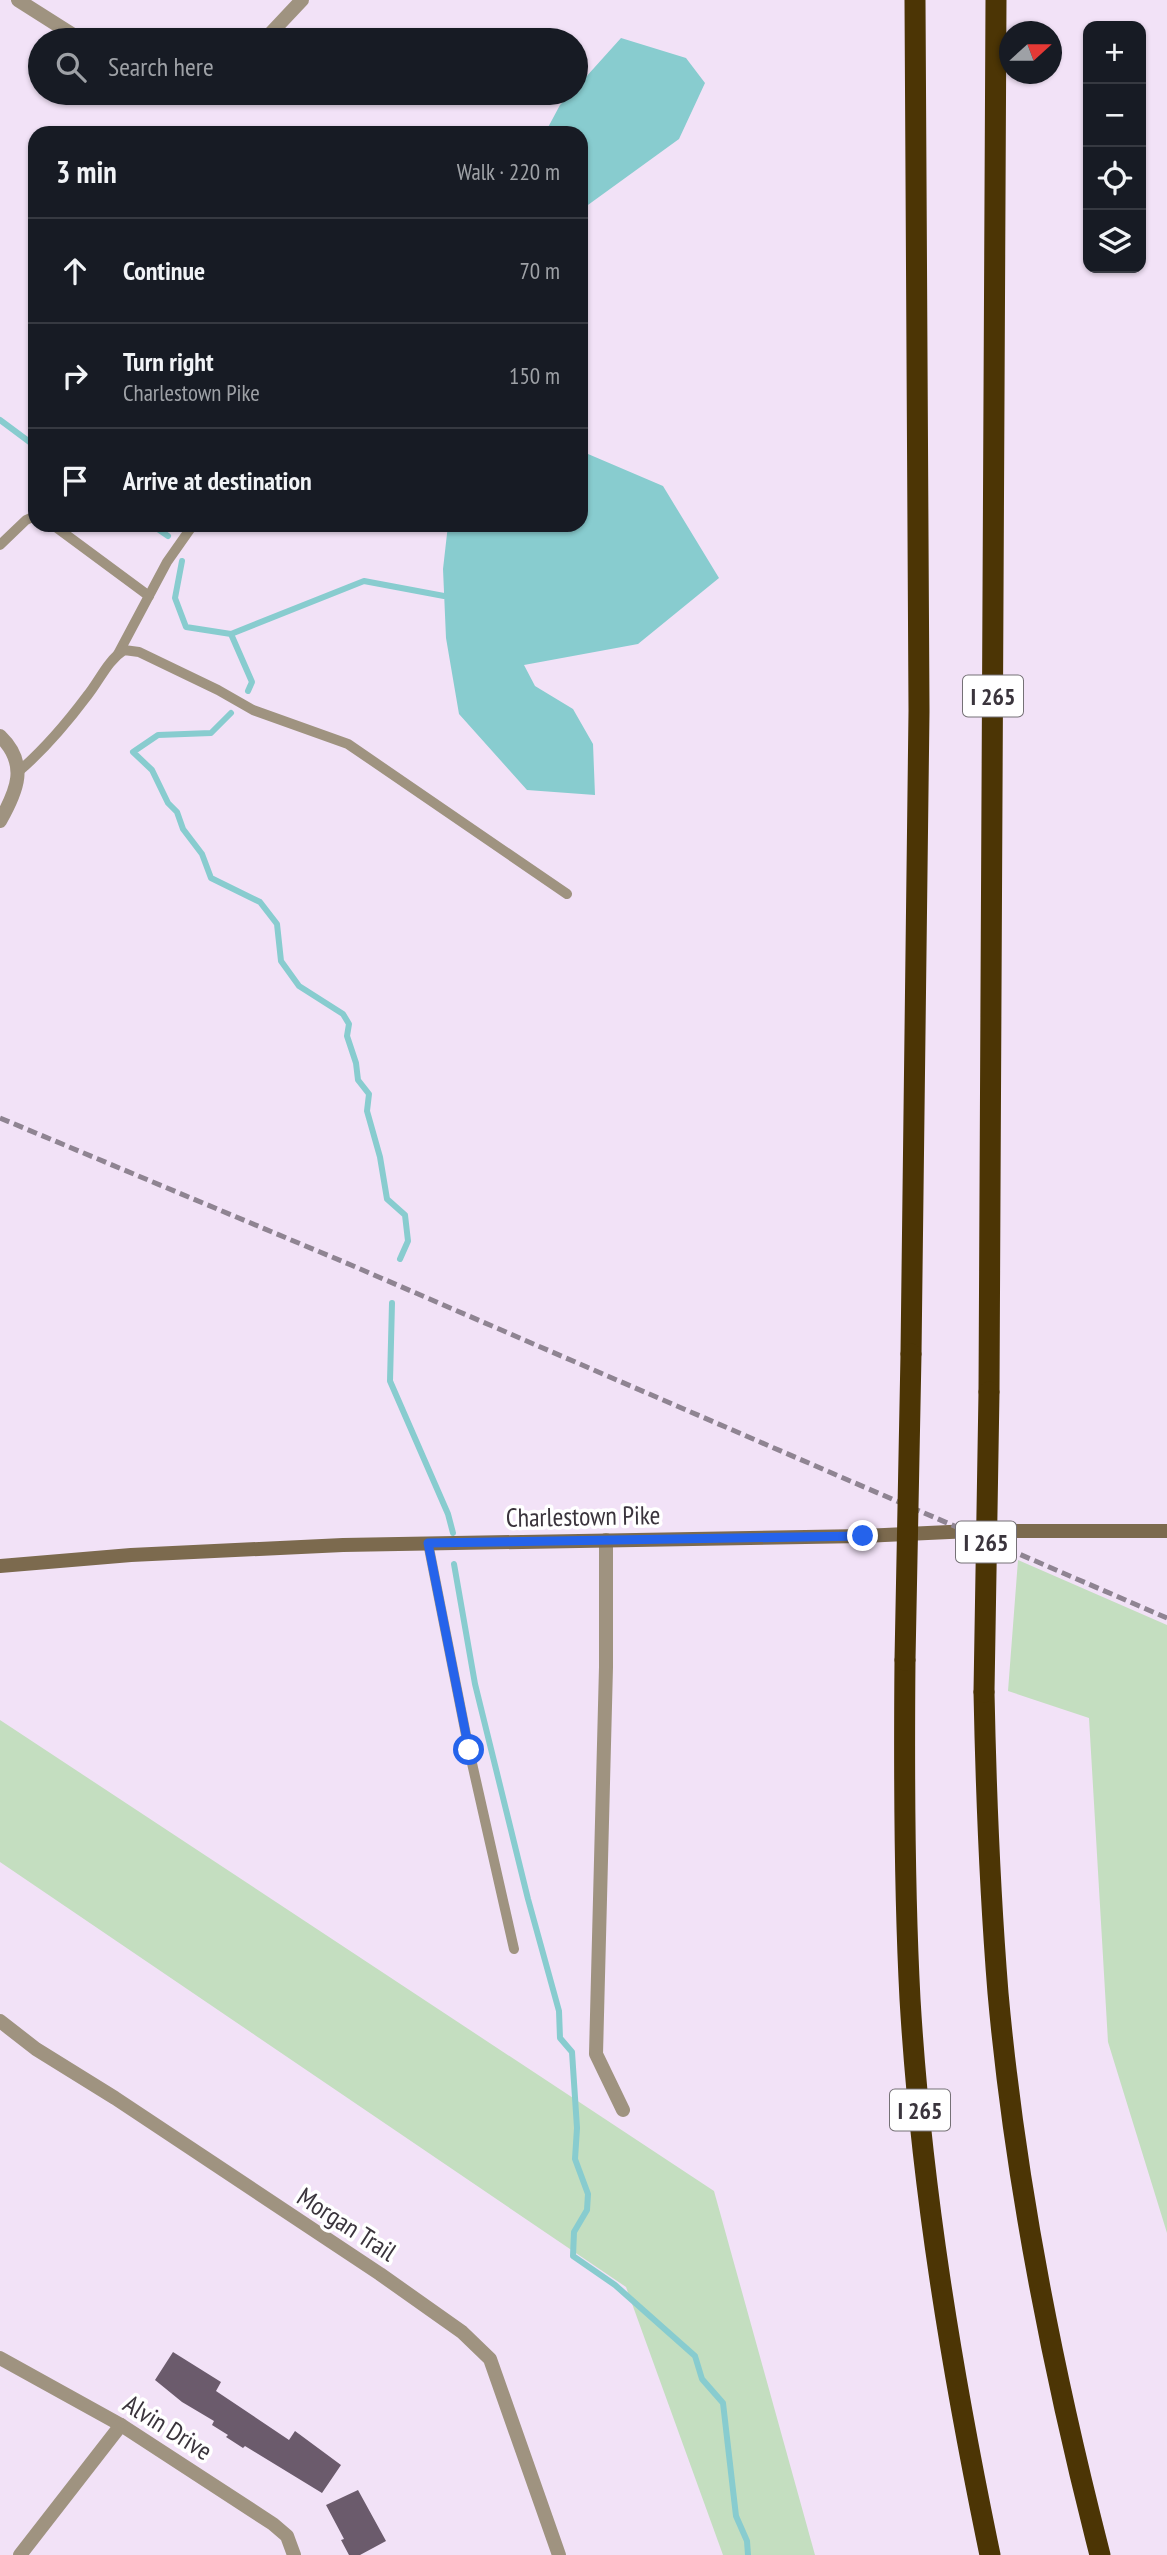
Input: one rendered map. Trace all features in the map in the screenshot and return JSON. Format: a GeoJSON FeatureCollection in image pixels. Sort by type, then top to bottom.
{"type":"FeatureCollection","features":[{"type":"Feature","properties":{"kind":"highway","name":"I 265"},"geometry":{"type":"LineString","coordinates":[[915,0],[919,711],[904,1864],[911,2001],[925,2164],[958,2399],[990,2555]]}},
{"type":"Feature","properties":{"kind":"highway","name":"I 265"},"geometry":{"type":"LineString","coordinates":[[996,0],[989,1392],[984,1692],[991,1900],[1009,2092],[1046,2315],[1077,2468],[1100,2555]]}},
{"type":"Feature","properties":{"kind":"street"},"geometry":{"type":"LineString","coordinates":[[18,0],[62,28]]}},
{"type":"Feature","properties":{"kind":"street"},"geometry":{"type":"LineString","coordinates":[[276,28],[302,0]]}},
{"type":"Feature","properties":{"kind":"street"},"geometry":{"type":"LineString","coordinates":[[0,736],[17,763],[19,782],[0,821]]}},
{"type":"Feature","properties":{"kind":"street","name":"Charlestown Pike"},"geometry":{"type":"LineString","coordinates":[[0,1566],[131,1555],[428,1543],[863,1536],[971,1531],[1167,1531]]}},
{"type":"Feature","properties":{"kind":"street"},"geometry":{"type":"LineString","coordinates":[[606,1540],[606,1667],[596,2054],[623,2110]]}},
{"type":"Feature","properties":{"kind":"street","name":"Morgan Trail"},"geometry":{"type":"LineString","coordinates":[[0,2021],[36,2049],[115,2098],[380,2274],[462,2332],[490,2359],[559,2555]]}},
{"type":"Feature","properties":{"kind":"street","name":"Alvin Drive"},"geometry":{"type":"LineString","coordinates":[[0,2358],[121,2425],[273,2524],[287,2536],[294,2555]]}},
{"type":"Feature","properties":{"kind":"street"},"geometry":{"type":"LineString","coordinates":[[20,2555],[121,2425]]}},
{"type":"Feature","properties":{"kind":"lane"},"geometry":{"type":"LineString","coordinates":[[0,545],[28,519]]}},
{"type":"Feature","properties":{"kind":"lane"},"geometry":{"type":"LineString","coordinates":[[62,532],[149,596]]}},
{"type":"Feature","properties":{"kind":"lane"},"geometry":{"type":"LineString","coordinates":[[118,654],[167,562],[188,532]]}},
{"type":"Feature","properties":{"kind":"lane"},"geometry":{"type":"LineString","coordinates":[[18,772],[45,749],[90,693],[113,657],[124,650],[139,652],[253,710],[348,744],[567,894]]}},
{"type":"Feature","properties":{"kind":"lane"},"geometry":{"type":"LineString","coordinates":[[428,1543],[469,1750],[514,1950]]}},
{"type":"Feature","properties":{"kind":"shaded area"},"geometry":{"type":"Polygon","coordinates":[[[621,38],[686,58],[705,83],[679,139],[588,205],[588,126],[549,126],[560,105],[588,105],[588,75],[621,38]]]}},
{"type":"Feature","properties":{"kind":"shaded area"},"geometry":{"type":"Polygon","coordinates":[[[588,454],[663,486],[719,578],[638,644],[524,665],[535,686],[573,709],[593,744],[595,795],[527,790],[459,714],[446,638],[443,569],[447,532],[588,532],[588,454]]]}},
{"type":"Feature","properties":{"kind":"shaded area"},"geometry":{"type":"Polygon","coordinates":[[[1018,1560],[1167,1625],[1167,2233],[1108,2042],[1089,1718],[1008,1691],[1018,1560]]]}},
{"type":"Feature","properties":{"kind":"shaded area"},"geometry":{"type":"Polygon","coordinates":[[[0,1720],[714,2191],[815,2555],[723,2555],[626,2287],[0,1862],[0,1720]]]}},
{"type":"Feature","properties":{"kind":"building"},"geometry":{"type":"Polygon","coordinates":[[[173,2352],[221,2382],[216,2391],[289,2440],[295,2431],[341,2465],[322,2493],[226,2437],[228,2435],[212,2425],[214,2421],[182,2402],[155,2380],[173,2352]]]}},
{"type":"Feature","properties":{"kind":"building"},"geometry":{"type":"Polygon","coordinates":[[[358,2490],[386,2541],[360,2555],[349,2555],[341,2540],[344,2539],[326,2505],[358,2490]]]}},
{"type":"Feature","properties":{"kind":"waterway"},"geometry":{"type":"LineString","coordinates":[[0,420],[28,441]]}},
{"type":"Feature","properties":{"kind":"waterway"},"geometry":{"type":"LineString","coordinates":[[162,532],[168,536]]}},
{"type":"Feature","properties":{"kind":"waterway"},"geometry":{"type":"LineString","coordinates":[[182,561],[175,598],[186,627],[231,634],[252,682],[248,691]]}},
{"type":"Feature","properties":{"kind":"waterway"},"geometry":{"type":"LineString","coordinates":[[231,634],[364,581],[444,596]]}},
{"type":"Feature","properties":{"kind":"waterway"},"geometry":{"type":"LineString","coordinates":[[231,713],[211,733],[158,735],[133,752],[152,770],[168,803],[177,812],[183,829],[202,854],[211,878],[260,902],[277,924],[281,961],[299,986],[343,1014],[349,1024],[347,1036],[356,1063],[358,1080],[369,1094],[367,1111],[380,1157],[387,1199],[405,1215],[408,1241],[400,1259]]}},
{"type":"Feature","properties":{"kind":"waterway"},"geometry":{"type":"LineString","coordinates":[[392,1303],[390,1381],[448,1514],[453,1533]]}},
{"type":"Feature","properties":{"kind":"waterway"},"geometry":{"type":"LineString","coordinates":[[454,1564],[475,1684],[528,1899],[559,2011],[560,2038],[572,2052],[577,2128],[575,2159],[588,2194],[587,2210],[574,2232],[573,2256],[615,2285],[695,2356],[702,2379],[723,2403],[736,2516],[747,2541],[748,2555]]}},
{"type":"Feature","properties":{"kind":"railway"},"geometry":{"type":"LineString","coordinates":[[0,1118],[351,1265],[1167,1618]]}},
{"type":"Feature","properties":{"kind":"route"},"geometry":{"type":"LineString","coordinates":[[469,1750],[428,1543],[863,1536]]}}]}
